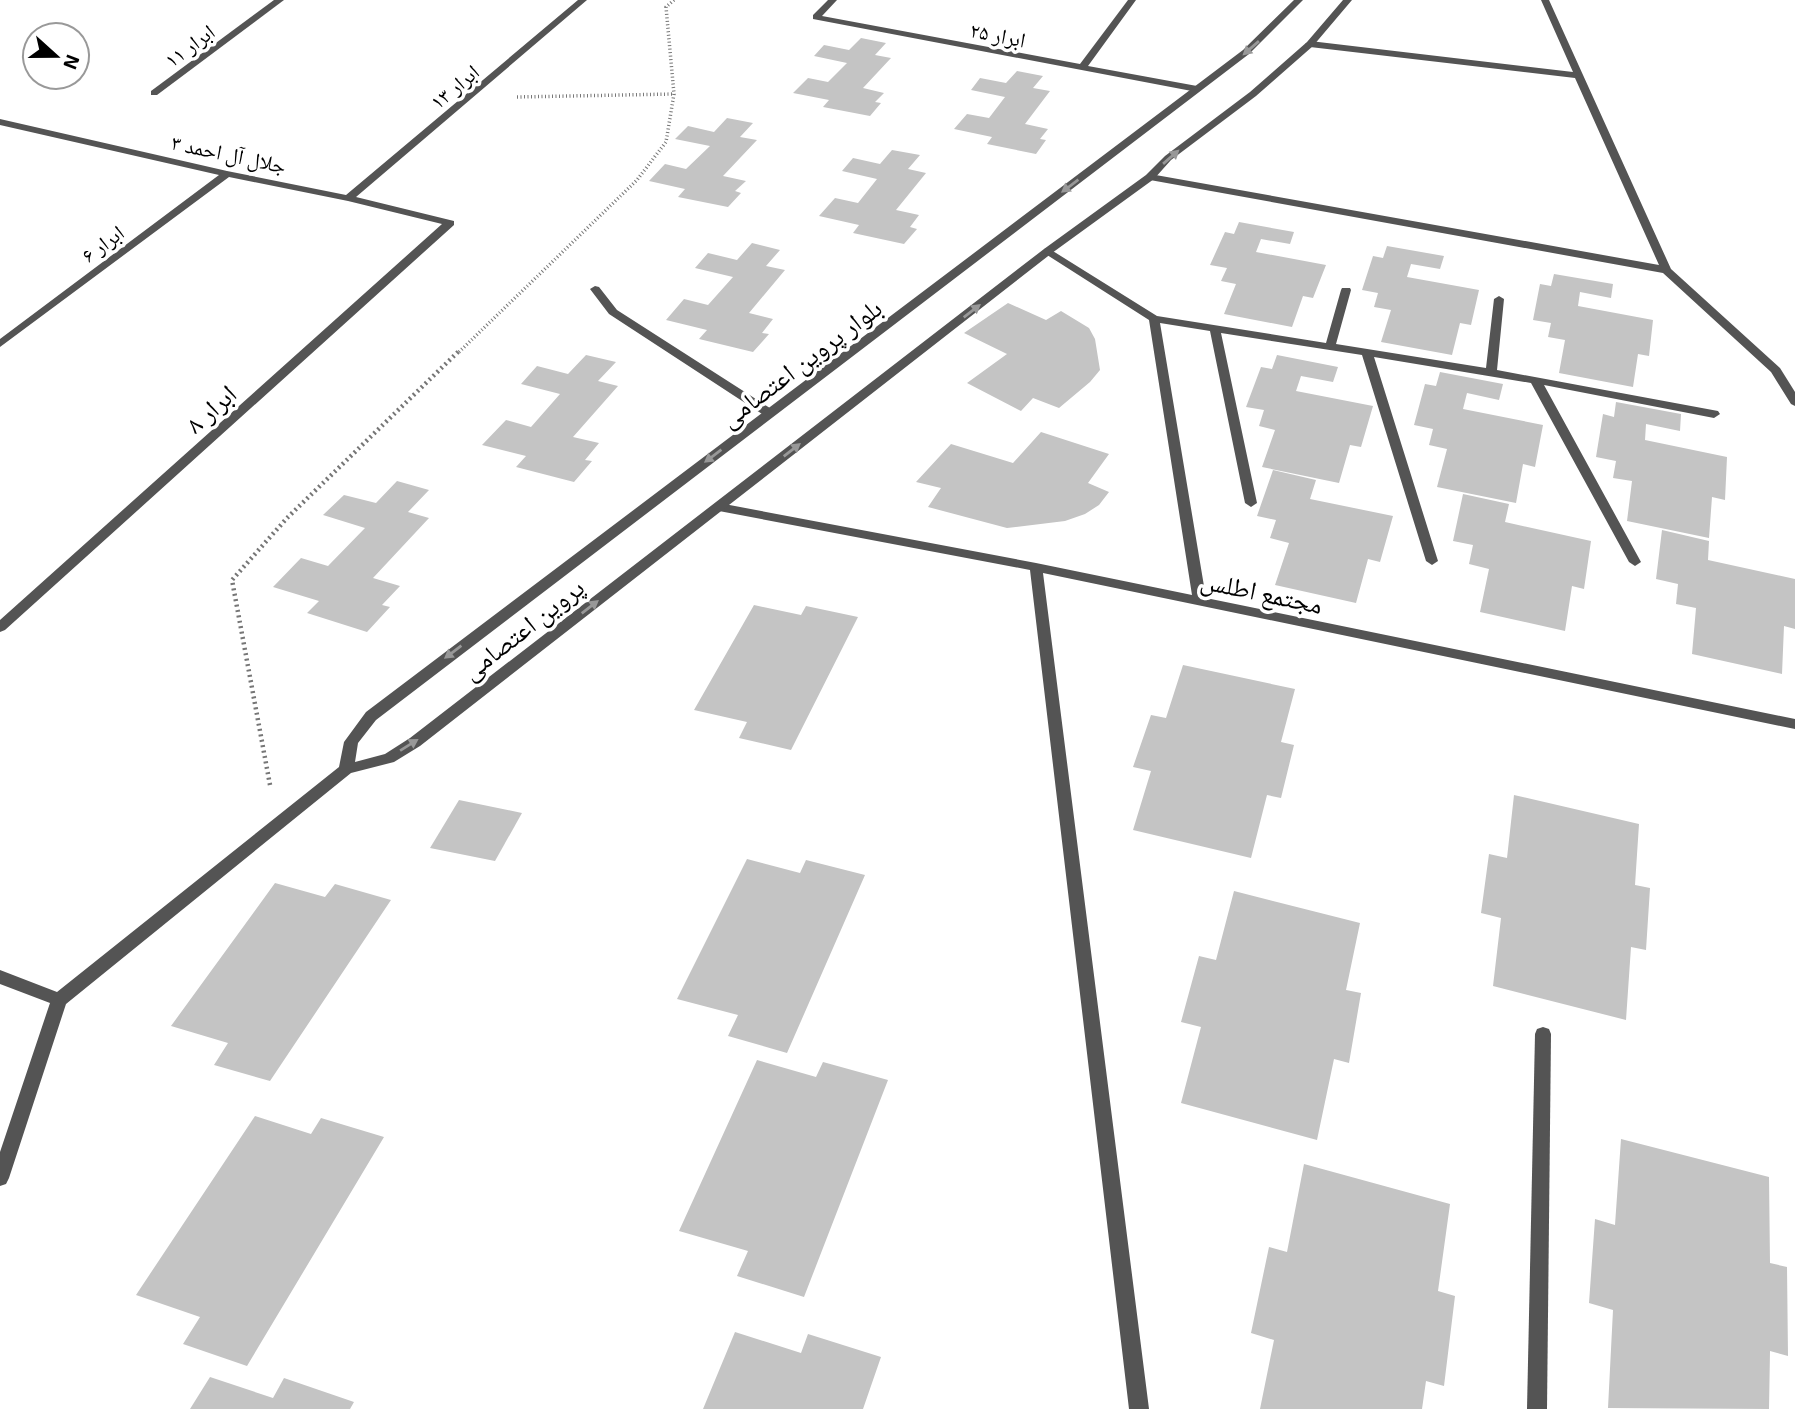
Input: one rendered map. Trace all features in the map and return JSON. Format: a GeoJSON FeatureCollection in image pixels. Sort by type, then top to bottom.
{"type":"FeatureCollection","features":[{"type":"Feature","properties":{"kind":"street","name":"ابرار ۱۱"},"geometry":{"type":"LineString","coordinates":[[154,93],[280,0]]}},
{"type":"Feature","properties":{"kind":"street","name":"ابرار ۱۳"},"geometry":{"type":"LineString","coordinates":[[348,198],[583,0]]}},
{"type":"Feature","properties":{"kind":"street","name":"ابرار ۲۵"},"geometry":{"type":"LineString","coordinates":[[833,0],[816,17],[1197,89]]}},
{"type":"Feature","properties":{"kind":"street"},"geometry":{"type":"LineString","coordinates":[[1082,67],[1132,0]]}},
{"type":"Feature","properties":{"kind":"street","name":"بلوار پروین اعتصامی"},"geometry":{"type":"LineString","coordinates":[[346,769],[351,742],[371,716],[1247,52],[1300,0]]}},
{"type":"Feature","properties":{"kind":"street"},"geometry":{"type":"LineString","coordinates":[[719,507],[1048,251],[1150,177],[1168,158],[1253,94],[1310,44],[1348,0]]}},
{"type":"Feature","properties":{"kind":"street"},"geometry":{"type":"LineString","coordinates":[[1545,0],[1666,270],[1776,370],[1795,402]]}},
{"type":"Feature","properties":{"kind":"street"},"geometry":{"type":"LineString","coordinates":[[1310,44],[1579,76]]}},
{"type":"Feature","properties":{"kind":"street","name":"جلال آل احمد ۳"},"geometry":{"type":"LineString","coordinates":[[2,124],[348,198],[450,223]]}},
{"type":"Feature","properties":{"kind":"street","name":"ابرار ۶"},"geometry":{"type":"LineString","coordinates":[[0,344],[227,174]]}},
{"type":"Feature","properties":{"kind":"street"},"geometry":{"type":"LineString","coordinates":[[1150,177],[1666,270]]}},
{"type":"Feature","properties":{"kind":"street","name":"ابرار ۸"},"geometry":{"type":"LineString","coordinates":[[0,627],[450,223]]}},
{"type":"Feature","properties":{"kind":"street"},"geometry":{"type":"LineString","coordinates":[[1048,251],[1154,318],[1491,372],[1714,414]]}},
{"type":"Feature","properties":{"kind":"street"},"geometry":{"type":"LineString","coordinates":[[595,289],[613,312],[769,413]]}},
{"type":"Feature","properties":{"kind":"street"},"geometry":{"type":"LineString","coordinates":[[1330,347],[1346,290]]}},
{"type":"Feature","properties":{"kind":"street"},"geometry":{"type":"LineString","coordinates":[[1491,372],[1499,299]]}},
{"type":"Feature","properties":{"kind":"street"},"geometry":{"type":"LineString","coordinates":[[1154,318],[1200,601]]}},
{"type":"Feature","properties":{"kind":"street"},"geometry":{"type":"LineString","coordinates":[[1215,329],[1251,503]]}},
{"type":"Feature","properties":{"kind":"street"},"geometry":{"type":"LineString","coordinates":[[1367,353],[1433,561]]}},
{"type":"Feature","properties":{"kind":"street"},"geometry":{"type":"LineString","coordinates":[[1536,382],[1635,562]]}},
{"type":"Feature","properties":{"kind":"street","name":"مجتمع اطلس"},"geometry":{"type":"LineString","coordinates":[[719,507],[1036,567],[1795,724]]}},
{"type":"Feature","properties":{"kind":"street","name":"پروین اعتصامی"},"geometry":{"type":"LineString","coordinates":[[346,769],[388,758],[415,742],[719,507]]}},
{"type":"Feature","properties":{"kind":"street"},"geometry":{"type":"LineString","coordinates":[[1036,567],[1139,1409]]}},
{"type":"Feature","properties":{"kind":"street"},"geometry":{"type":"LineString","coordinates":[[0,1178],[59,1000],[346,769]]}},
{"type":"Feature","properties":{"kind":"street"},"geometry":{"type":"LineString","coordinates":[[0,977],[59,1000]]}},
{"type":"Feature","properties":{"kind":"street"},"geometry":{"type":"LineString","coordinates":[[1536,1409],[1543,1034]]}},
{"type":"Feature","properties":{"kind":"path"},"geometry":{"type":"LineString","coordinates":[[278,824],[232,580],[287,518],[637,180],[666,142],[674,94],[666,7],[674,0]]}},
{"type":"Feature","properties":{"kind":"path"},"geometry":{"type":"LineString","coordinates":[[466,99],[674,94]]}},
{"type":"Feature","properties":{"kind":"building"},"geometry":{"type":"Polygon","coordinates":[[[861,38],[886,43],[875,55],[891,58],[863,88],[884,93],[875,102],[881,103],[870,116],[823,107],[829,100],[793,93],[808,78],[828,82],[847,63],[814,56],[824,45],[849,50],[861,38]]]}},
{"type":"Feature","properties":{"kind":"building"},"geometry":{"type":"Polygon","coordinates":[[[1017,71],[1043,76],[1033,88],[1050,91],[1025,124],[1048,129],[1040,139],[1046,140],[1036,154],[987,144],[992,137],[954,129],[967,114],[989,118],[1005,97],[971,90],[980,78],[1006,83],[1017,71]]]}},
{"type":"Feature","properties":{"kind":"building"},"geometry":{"type":"Polygon","coordinates":[[[727,118],[753,123],[740,137],[757,140],[723,176],[746,181],[735,191],[741,193],[728,207],[678,197],[685,189],[649,181],[665,164],[686,169],[710,146],[675,139],[688,126],[714,132],[727,118]]]}},
{"type":"Feature","properties":{"kind":"building"},"geometry":{"type":"Polygon","coordinates":[[[892,150],[920,155],[908,169],[926,173],[896,210],[919,215],[910,227],[917,229],[904,244],[853,233],[859,225],[819,216],[835,198],[858,203],[877,179],[842,171],[853,158],[880,164],[892,150]]]}},
{"type":"Feature","properties":{"kind":"building"},"geometry":{"type":"Polygon","coordinates":[[[1239,222],[1294,232],[1290,244],[1261,239],[1256,252],[1326,265],[1313,298],[1303,296],[1292,327],[1224,314],[1236,284],[1221,281],[1227,268],[1210,265],[1225,232],[1234,234],[1239,222]]]}},
{"type":"Feature","properties":{"kind":"building"},"geometry":{"type":"Polygon","coordinates":[[[752,243],[780,250],[766,266],[785,270],[749,313],[773,319],[762,333],[769,334],[753,352],[699,339],[707,330],[666,320],[684,299],[708,305],[733,277],[695,268],[708,253],[737,260],[752,243]]]}},
{"type":"Feature","properties":{"kind":"building"},"geometry":{"type":"Polygon","coordinates":[[[1387,246],[1444,256],[1440,269],[1411,264],[1407,277],[1479,290],[1471,325],[1460,323],[1452,355],[1381,342],[1391,310],[1374,307],[1378,293],[1362,290],[1373,256],[1383,258],[1387,246]]]}},
{"type":"Feature","properties":{"kind":"building"},"geometry":{"type":"Polygon","coordinates":[[[1554,274],[1613,284],[1611,298],[1580,292],[1578,306],[1653,320],[1649,356],[1638,354],[1633,387],[1559,373],[1565,340],[1548,337],[1551,323],[1533,320],[1540,284],[1551,286],[1554,274]]]}},
{"type":"Feature","properties":{"kind":"building"},"geometry":{"type":"Polygon","coordinates":[[[1008,303],[1046,320],[1061,311],[1089,328],[1095,339],[1100,370],[1059,408],[1033,398],[1021,411],[967,383],[1007,354],[964,333],[1008,303]]]}},
{"type":"Feature","properties":{"kind":"building"},"geometry":{"type":"Polygon","coordinates":[[[586,355],[616,362],[598,381],[618,386],[573,437],[599,443],[585,460],[592,461],[574,482],[516,467],[526,456],[482,445],[506,420],[531,427],[560,394],[521,384],[537,366],[568,374],[586,355]]]}},
{"type":"Feature","properties":{"kind":"building"},"geometry":{"type":"Polygon","coordinates":[[[1277,355],[1338,367],[1333,382],[1301,376],[1296,391],[1373,406],[1361,447],[1350,445],[1339,483],[1262,467],[1275,430],[1259,426],[1264,410],[1246,407],[1261,367],[1272,369],[1277,355]]]}},
{"type":"Feature","properties":{"kind":"building"},"geometry":{"type":"Polygon","coordinates":[[[1440,372],[1503,384],[1499,400],[1467,393],[1463,409],[1543,425],[1535,467],[1523,464],[1516,503],[1437,487],[1447,449],[1429,445],[1433,429],[1414,425],[1425,384],[1436,386],[1440,372]]]}},
{"type":"Feature","properties":{"kind":"building"},"geometry":{"type":"Polygon","coordinates":[[[1616,402],[1681,414],[1680,431],[1646,424],[1645,440],[1727,457],[1725,500],[1712,497],[1709,538],[1627,521],[1632,481],[1613,478],[1616,461],[1596,457],[1603,414],[1614,417],[1616,402]]]}},
{"type":"Feature","properties":{"kind":"building"},"geometry":{"type":"Polygon","coordinates":[[[1041,432],[1109,454],[1088,483],[1109,492],[1099,505],[1085,514],[1065,521],[1007,528],[928,507],[941,488],[916,482],[951,444],[1013,463],[1041,432]]]}},
{"type":"Feature","properties":{"kind":"building"},"geometry":{"type":"Polygon","coordinates":[[[1273,470],[1316,480],[1310,499],[1393,516],[1380,562],[1368,559],[1356,603],[1275,585],[1289,543],[1270,538],[1276,520],[1257,516],[1273,470]]]}},
{"type":"Feature","properties":{"kind":"building"},"geometry":{"type":"Polygon","coordinates":[[[397,481],[429,490],[408,512],[429,518],[373,578],[400,586],[382,605],[390,607],[367,632],[307,613],[319,601],[273,587],[301,558],[328,566],[365,528],[323,515],[344,495],[376,503],[397,481]]]}},
{"type":"Feature","properties":{"kind":"building"},"geometry":{"type":"Polygon","coordinates":[[[1463,494],[1509,504],[1505,522],[1591,541],[1584,589],[1572,586],[1565,631],[1480,612],[1489,569],[1469,564],[1473,545],[1453,541],[1463,494]]]}},
{"type":"Feature","properties":{"kind":"building"},"geometry":{"type":"Polygon","coordinates":[[[1662,530],[1709,541],[1708,560],[1795,579],[1795,629],[1784,626],[1782,674],[1692,654],[1696,608],[1676,604],[1678,584],[1656,579],[1662,530]]]}},
{"type":"Feature","properties":{"kind":"building"},"geometry":{"type":"Polygon","coordinates":[[[754,605],[801,615],[806,606],[858,617],[791,750],[739,738],[747,722],[694,710],[754,605]]]}},
{"type":"Feature","properties":{"kind":"building"},"geometry":{"type":"Polygon","coordinates":[[[1183,665],[1295,689],[1281,742],[1294,745],[1281,798],[1267,795],[1251,858],[1133,830],[1151,771],[1133,767],[1151,715],[1166,718],[1183,665]]]}},
{"type":"Feature","properties":{"kind":"building"},"geometry":{"type":"Polygon","coordinates":[[[1514,795],[1639,824],[1635,885],[1650,888],[1646,950],[1631,947],[1626,1020],[1493,986],[1501,918],[1481,913],[1489,854],[1507,858],[1514,795]]]}},
{"type":"Feature","properties":{"kind":"building"},"geometry":{"type":"Polygon","coordinates":[[[459,800],[522,813],[495,861],[430,848],[459,800]]]}},
{"type":"Feature","properties":{"kind":"building"},"geometry":{"type":"Polygon","coordinates":[[[747,859],[800,873],[806,860],[865,875],[787,1053],[728,1036],[738,1015],[677,999],[747,859]]]}},
{"type":"Feature","properties":{"kind":"building"},"geometry":{"type":"Polygon","coordinates":[[[275,883],[325,897],[335,884],[391,900],[270,1081],[214,1065],[228,1043],[171,1026],[275,883]]]}},
{"type":"Feature","properties":{"kind":"building"},"geometry":{"type":"Polygon","coordinates":[[[1234,891],[1360,923],[1346,990],[1361,993],[1349,1063],[1334,1059],[1317,1140],[1181,1103],[1201,1027],[1181,1022],[1199,956],[1216,960],[1234,891]]]}},
{"type":"Feature","properties":{"kind":"building"},"geometry":{"type":"Polygon","coordinates":[[[757,1060],[816,1077],[823,1062],[888,1080],[804,1297],[737,1276],[748,1251],[679,1231],[757,1060]]]}},
{"type":"Feature","properties":{"kind":"building"},"geometry":{"type":"Polygon","coordinates":[[[255,1116],[311,1134],[321,1118],[384,1137],[247,1366],[183,1344],[200,1317],[136,1295],[255,1116]]]}},
{"type":"Feature","properties":{"kind":"building"},"geometry":{"type":"Polygon","coordinates":[[[1621,1139],[1769,1177],[1770,1263],[1787,1267],[1788,1356],[1770,1351],[1769,1409],[1608,1408],[1613,1310],[1589,1303],[1595,1219],[1615,1225],[1621,1139]]]}},
{"type":"Feature","properties":{"kind":"building"},"geometry":{"type":"Polygon","coordinates":[[[1304,1164],[1450,1204],[1438,1291],[1455,1296],[1444,1386],[1426,1381],[1422,1409],[1260,1409],[1274,1340],[1251,1333],[1269,1247],[1287,1252],[1304,1164]]]}},
{"type":"Feature","properties":{"kind":"building"},"geometry":{"type":"Polygon","coordinates":[[[735,1332],[801,1353],[808,1334],[881,1357],[863,1409],[703,1409],[735,1332]]]}},
{"type":"Feature","properties":{"kind":"building"},"geometry":{"type":"Polygon","coordinates":[[[210,1377],[273,1398],[284,1378],[354,1402],[350,1409],[190,1409],[210,1377]]]}}]}
